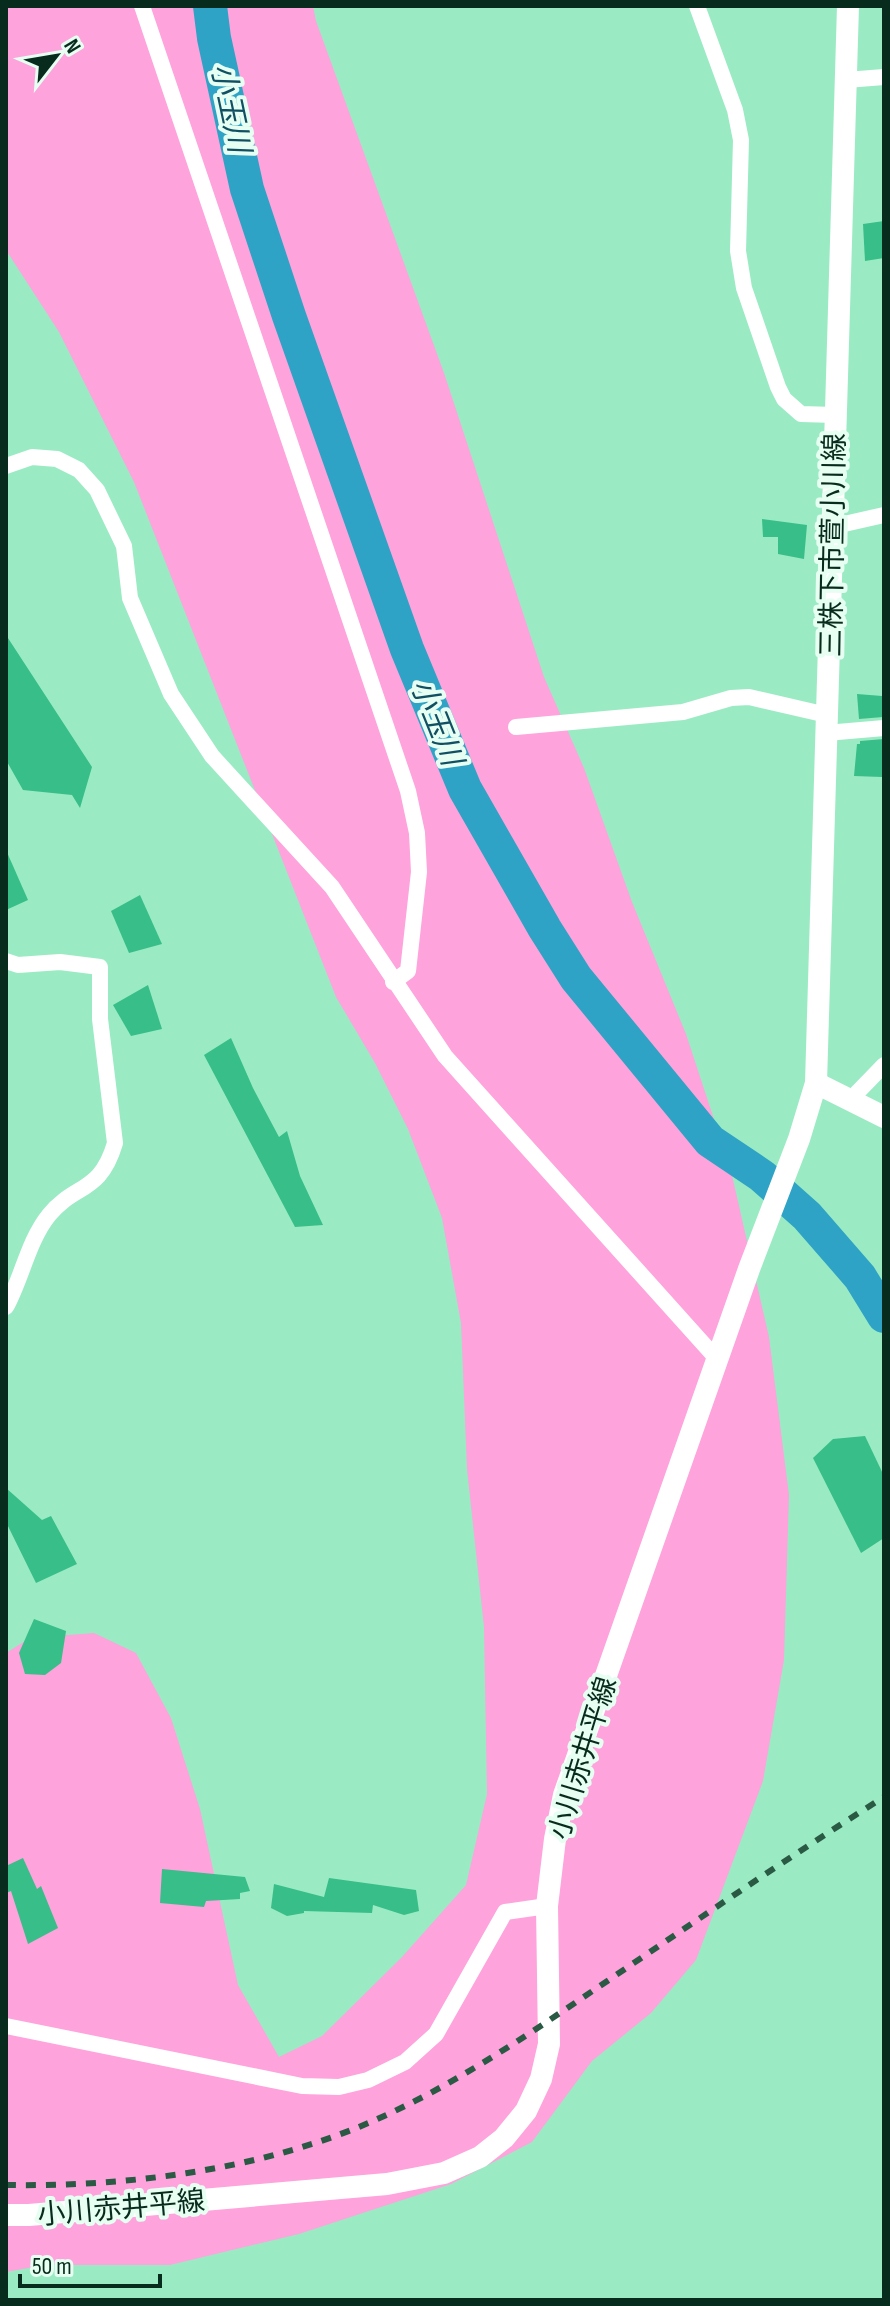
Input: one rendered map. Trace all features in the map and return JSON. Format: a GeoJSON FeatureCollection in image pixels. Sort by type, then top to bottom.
{"type":"FeatureCollection","features":[{"type":"Feature","properties":{"kind":"main road","name":"三株下市萱小川線"},"geometry":{"type":"LineString","coordinates":[[816,1083],[848,6]]}},
{"type":"Feature","properties":{"kind":"main road"},"geometry":{"type":"LineString","coordinates":[[816,1083],[884,1117]]}},
{"type":"Feature","properties":{"kind":"main road","name":"小川赤井平線"},"geometry":{"type":"LineString","coordinates":[[6,2215],[387,2184],[444,2173],[480,2157],[504,2138],[526,2111],[541,2079],[549,2044],[547,1906],[564,1795],[749,1269],[799,1139],[816,1083]]}},
{"type":"Feature","properties":{"kind":"street"},"geometry":{"type":"LineString","coordinates":[[142,6],[408,791],[417,833],[419,872],[408,971],[393,982]]}},
{"type":"Feature","properties":{"kind":"street"},"geometry":{"type":"LineString","coordinates":[[697,6],[735,110],[741,140],[738,251],[744,288],[784,399],[801,414],[835,415]]}},
{"type":"Feature","properties":{"kind":"street"},"geometry":{"type":"LineString","coordinates":[[846,80],[884,77]]}},
{"type":"Feature","properties":{"kind":"street"},"geometry":{"type":"LineString","coordinates":[[6,466],[32,457],[57,459],[79,470],[97,490],[124,546],[130,598],[171,694],[212,756],[332,887],[445,1056],[717,1359]]}},
{"type":"Feature","properties":{"kind":"street"},"geometry":{"type":"LineString","coordinates":[[831,527],[884,515]]}},
{"type":"Feature","properties":{"kind":"street"},"geometry":{"type":"LineString","coordinates":[[516,727],[683,712],[731,698],[749,697],[827,724],[884,728]]}},
{"type":"Feature","properties":{"kind":"street"},"geometry":{"type":"LineString","coordinates":[[6,961],[18,965],[60,962],[100,967],[100,1019],[115,1143],[110,1160],[93,1183],[49,1214],[37,1234],[6,1307]]}},
{"type":"Feature","properties":{"kind":"street"},"geometry":{"type":"LineString","coordinates":[[849,1101],[884,1065]]}},
{"type":"Feature","properties":{"kind":"street"},"geometry":{"type":"LineString","coordinates":[[6,2026],[302,2086],[339,2087],[368,2080],[405,2062],[436,2034],[505,1912],[547,1906]]}},
{"type":"Feature","properties":{"kind":"shaded area"},"geometry":{"type":"Polygon","coordinates":[[[6,6],[313,6],[444,373],[544,677],[584,768],[632,902],[686,1034],[731,1171],[769,1337],[789,1495],[784,1660],[763,1781],[696,1960],[651,2013],[592,2061],[532,2142],[451,2184],[299,2234],[170,2265],[45,2265],[6,2272],[6,1653],[30,1638],[94,1633],[136,1653],[171,1718],[200,1809],[238,1985],[279,2057],[322,2036],[402,1957],[466,1885],[487,1794],[484,1627],[467,1469],[461,1323],[442,1218],[408,1129],[375,1063],[336,997],[134,482],[59,332],[6,250],[6,6]]]}},
{"type":"Feature","properties":{"kind":"building"},"geometry":{"type":"Polygon","coordinates":[[[884,221],[884,258],[865,261],[863,224],[884,221]]]}},
{"type":"Feature","properties":{"kind":"building"},"geometry":{"type":"Polygon","coordinates":[[[762,519],[807,525],[804,559],[778,554],[778,537],[763,537],[762,519]]]}},
{"type":"Feature","properties":{"kind":"building"},"geometry":{"type":"Polygon","coordinates":[[[6,635],[92,767],[80,808],[72,795],[23,790],[6,760],[6,635]]]}},
{"type":"Feature","properties":{"kind":"building"},"geometry":{"type":"Polygon","coordinates":[[[857,694],[882,696],[883,717],[859,719],[857,694]]]}},
{"type":"Feature","properties":{"kind":"building"},"geometry":{"type":"Polygon","coordinates":[[[884,739],[882,777],[854,776],[857,744],[860,741],[884,739]]]}},
{"type":"Feature","properties":{"kind":"building"},"geometry":{"type":"Polygon","coordinates":[[[6,850],[28,900],[6,910],[6,850]]]}},
{"type":"Feature","properties":{"kind":"building"},"geometry":{"type":"Polygon","coordinates":[[[140,895],[162,944],[129,953],[111,911],[140,895]]]}},
{"type":"Feature","properties":{"kind":"building"},"geometry":{"type":"Polygon","coordinates":[[[148,985],[162,1029],[131,1036],[113,1005],[148,985]]]}},
{"type":"Feature","properties":{"kind":"building"},"geometry":{"type":"Polygon","coordinates":[[[231,1038],[279,1137],[287,1131],[300,1176],[323,1225],[295,1227],[204,1055],[231,1038]]]}},
{"type":"Feature","properties":{"kind":"building"},"geometry":{"type":"Polygon","coordinates":[[[865,1436],[884,1476],[884,1538],[861,1553],[813,1458],[833,1439],[865,1436]]]}},
{"type":"Feature","properties":{"kind":"building"},"geometry":{"type":"Polygon","coordinates":[[[6,1488],[42,1520],[51,1516],[77,1564],[36,1583],[6,1522],[6,1488]]]}},
{"type":"Feature","properties":{"kind":"building"},"geometry":{"type":"Polygon","coordinates":[[[34,1619],[66,1631],[61,1663],[45,1675],[25,1674],[19,1653],[34,1619]]]}},
{"type":"Feature","properties":{"kind":"building"},"geometry":{"type":"Polygon","coordinates":[[[23,1858],[37,1889],[41,1886],[58,1928],[28,1944],[11,1891],[6,1893],[6,1866],[23,1858]]]}},
{"type":"Feature","properties":{"kind":"building"},"geometry":{"type":"Polygon","coordinates":[[[162,1869],[245,1877],[250,1891],[240,1893],[240,1899],[206,1901],[204,1907],[160,1903],[162,1869]]]}},
{"type":"Feature","properties":{"kind":"building"},"geometry":{"type":"Polygon","coordinates":[[[329,1878],[416,1890],[419,1911],[404,1915],[373,1905],[372,1913],[304,1911],[287,1916],[271,1908],[274,1884],[324,1897],[329,1878]]]}},
{"type":"Feature","properties":{"kind":"waterway","name":"小玉川"},"geometry":{"type":"LineString","coordinates":[[210,6],[214,38],[247,189],[407,649],[465,789],[576,978],[710,1141],[762,1176],[807,1216],[860,1277],[884,1316]]}},
{"type":"Feature","properties":{"kind":"railway"},"geometry":{"type":"LineString","coordinates":[[6,2185],[99,2183],[193,2172],[285,2152],[373,2121],[438,2089],[501,2052],[884,1797]]}}]}
